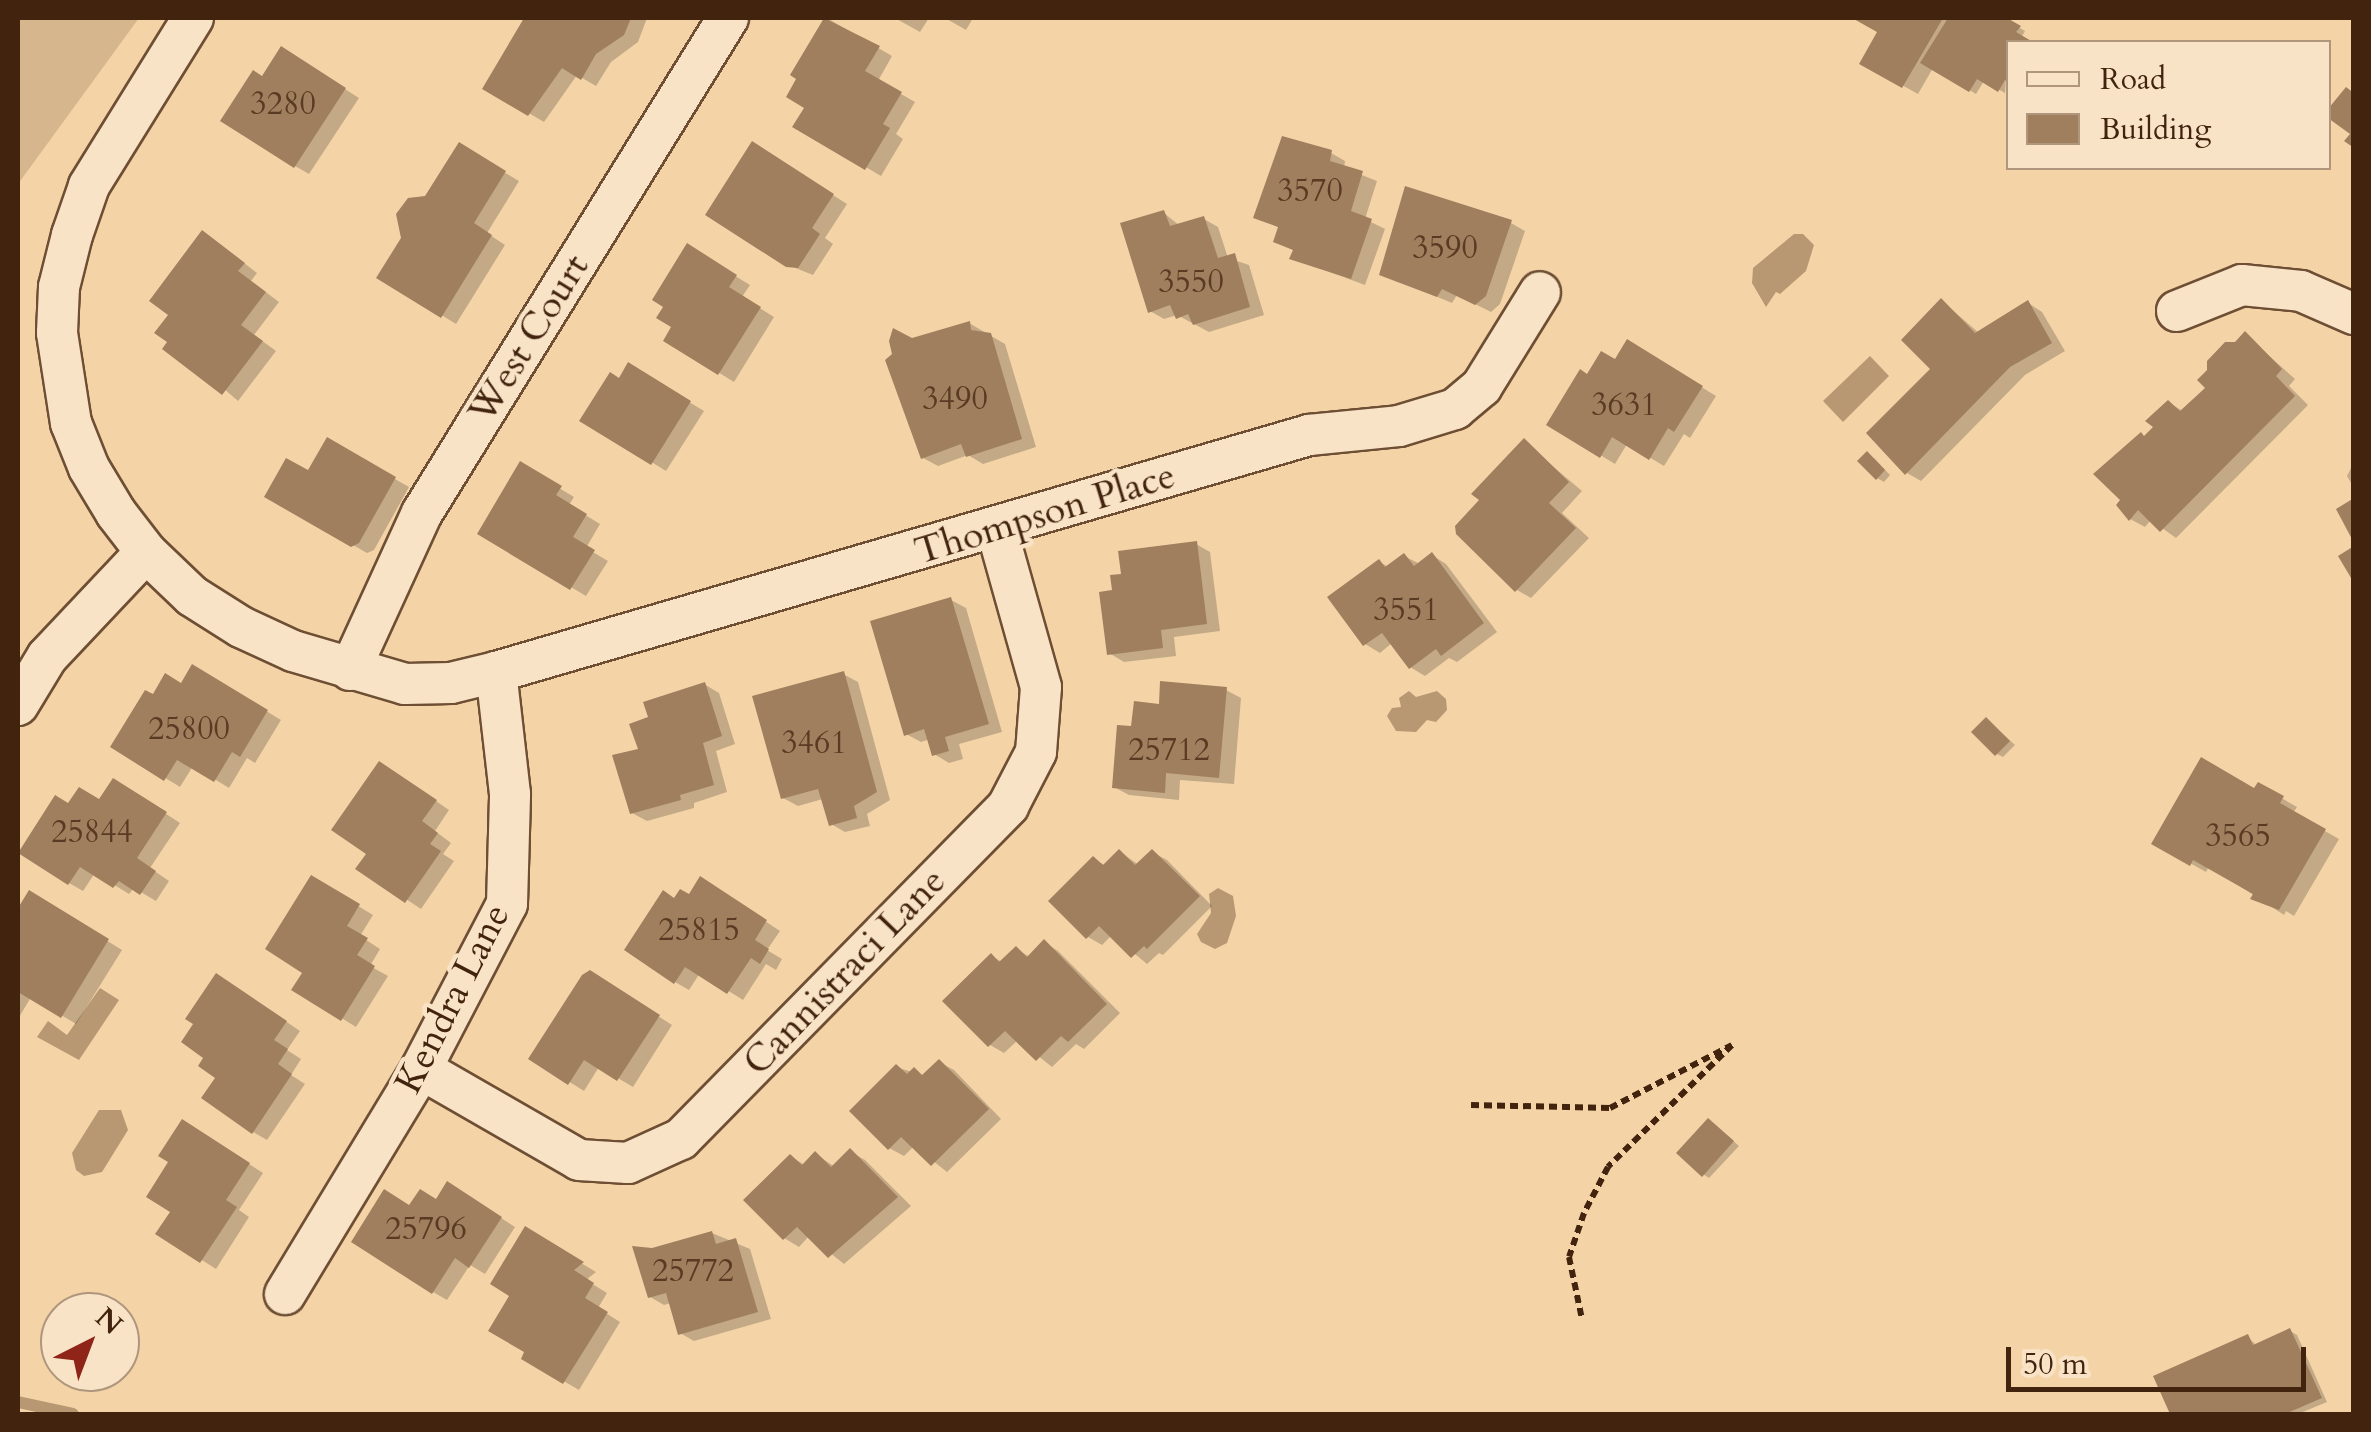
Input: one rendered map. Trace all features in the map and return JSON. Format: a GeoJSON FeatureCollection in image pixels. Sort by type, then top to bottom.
{"type":"FeatureCollection","features":[{"type":"Feature","properties":{"kind":"street","name":"Thompson Place"},"geometry":{"type":"LineString","coordinates":[[193,18],[89,186],[59,286],[56,333],[72,423],[89,468],[146,552],[192,596],[240,627],[350,670],[405,684],[451,684],[997,530],[1309,435],[1398,426],[1454,409],[1482,386],[1540,292]]}},
{"type":"Feature","properties":{"kind":"street","name":"West Court"},"geometry":{"type":"LineString","coordinates":[[350,670],[422,513],[728,18]]}},
{"type":"Feature","properties":{"kind":"street"},"geometry":{"type":"LineString","coordinates":[[2177,311],[2242,285],[2301,291],[2354,314]]}},
{"type":"Feature","properties":{"kind":"street","name":"Cannistraci Lane"},"geometry":{"type":"LineString","coordinates":[[421,1070],[580,1160],[628,1163],[681,1139],[1008,806],[1036,752],[1041,687],[997,530]]}},
{"type":"Feature","properties":{"kind":"street"},"geometry":{"type":"LineString","coordinates":[[18,704],[48,658],[146,552]]}},
{"type":"Feature","properties":{"kind":"street","name":"Kendra Lane"},"geometry":{"type":"LineString","coordinates":[[285,1294],[421,1070],[507,904],[510,794],[496,672]]}},
{"type":"Feature","properties":{"kind":"path"},"geometry":{"type":"LineString","coordinates":[[1472,1105],[1610,1108],[1732,1045],[1608,1167],[1584,1213],[1569,1257],[1582,1319]]}},
{"type":"Feature","properties":{"kind":"shaded area"},"geometry":{"type":"Polygon","coordinates":[[[18,18],[139,18],[18,184],[18,18]]]}},
{"type":"Feature","properties":{"kind":"shaded area"},"geometry":{"type":"Polygon","coordinates":[[[1794,234],[1803,234],[1814,245],[1806,271],[1780,294],[1776,292],[1766,307],[1752,283],[1753,268],[1794,234]]]}},
{"type":"Feature","properties":{"kind":"shaded area"},"geometry":{"type":"Polygon","coordinates":[[[1870,356],[1889,376],[1843,422],[1823,401],[1870,356]]]}},
{"type":"Feature","properties":{"kind":"shaded area"},"geometry":{"type":"Polygon","coordinates":[[[1409,691],[1416,697],[1437,691],[1446,699],[1447,710],[1436,722],[1427,720],[1416,732],[1396,731],[1387,716],[1392,708],[1401,707],[1399,698],[1409,691]]]}},
{"type":"Feature","properties":{"kind":"shaded area"},"geometry":{"type":"Polygon","coordinates":[[[1218,888],[1233,896],[1236,916],[1227,943],[1215,949],[1201,942],[1197,934],[1211,913],[1209,894],[1218,888]]]}},
{"type":"Feature","properties":{"kind":"shaded area"},"geometry":{"type":"Polygon","coordinates":[[[100,988],[119,1000],[79,1060],[37,1037],[48,1021],[67,1035],[100,988]]]}},
{"type":"Feature","properties":{"kind":"shaded area"},"geometry":{"type":"Polygon","coordinates":[[[99,1110],[121,1110],[128,1130],[102,1172],[84,1176],[76,1170],[72,1153],[99,1110]]]}},
{"type":"Feature","properties":{"kind":"building"},"geometry":{"type":"Polygon","coordinates":[[[524,18],[631,18],[624,35],[596,54],[581,80],[562,68],[528,116],[482,89],[524,18]]]}},
{"type":"Feature","properties":{"kind":"building"},"geometry":{"type":"Polygon","coordinates":[[[824,18],[880,46],[865,71],[902,92],[883,124],[890,128],[865,170],[792,127],[804,108],[786,97],[796,79],[790,75],[824,18]]]}},
{"type":"Feature","properties":{"kind":"building"},"geometry":{"type":"Polygon","coordinates":[[[1852,18],[1943,18],[1902,88],[1859,64],[1877,32],[1852,18]]]}},
{"type":"Feature","properties":{"kind":"building"},"geometry":{"type":"Polygon","coordinates":[[[1948,18],[2007,18],[2021,26],[2016,32],[2030,40],[2006,40],[2006,81],[1998,92],[1977,79],[1969,92],[1920,63],[1948,18]]]}},
{"type":"Feature","properties":{"kind":"building"},"geometry":{"type":"Polygon","coordinates":[[[281,46],[346,88],[294,168],[220,121],[253,70],[262,76],[281,46]]]}},
{"type":"Feature","properties":{"kind":"building"},"geometry":{"type":"Polygon","coordinates":[[[2346,87],[2354,93],[2354,148],[2344,141],[2350,134],[2331,120],[2331,105],[2346,87]]]}},
{"type":"Feature","properties":{"kind":"building"},"geometry":{"type":"Polygon","coordinates":[[[1282,136],[1332,150],[1330,161],[1363,171],[1351,211],[1372,219],[1351,279],[1289,259],[1293,250],[1273,242],[1278,227],[1253,218],[1282,136]]]}},
{"type":"Feature","properties":{"kind":"building"},"geometry":{"type":"Polygon","coordinates":[[[752,141],[834,194],[812,228],[820,234],[798,268],[786,267],[705,215],[752,141]]]}},
{"type":"Feature","properties":{"kind":"building"},"geometry":{"type":"Polygon","coordinates":[[[459,142],[506,171],[474,223],[492,235],[441,318],[376,278],[401,238],[396,214],[408,198],[425,196],[459,142]]]}},
{"type":"Feature","properties":{"kind":"building"},"geometry":{"type":"Polygon","coordinates":[[[1405,186],[1512,220],[1486,296],[1475,305],[1442,289],[1437,297],[1379,275],[1405,186]]]}},
{"type":"Feature","properties":{"kind":"building"},"geometry":{"type":"Polygon","coordinates":[[[1164,210],[1170,226],[1204,216],[1218,258],[1235,253],[1250,307],[1193,325],[1188,314],[1176,319],[1170,305],[1148,313],[1120,223],[1164,210]]]}},
{"type":"Feature","properties":{"kind":"building"},"geometry":{"type":"Polygon","coordinates":[[[202,230],[245,263],[238,271],[266,292],[241,325],[263,341],[222,395],[162,349],[167,342],[154,333],[168,315],[149,301],[202,230]]]}},
{"type":"Feature","properties":{"kind":"building"},"geometry":{"type":"Polygon","coordinates":[[[687,243],[737,275],[729,287],[761,307],[718,375],[663,341],[671,327],[656,318],[663,307],[652,300],[687,243]]]}},
{"type":"Feature","properties":{"kind":"building"},"geometry":{"type":"Polygon","coordinates":[[[1941,298],[1975,333],[2028,300],[2052,343],[2010,367],[1905,475],[1866,433],[1930,369],[1901,340],[1941,298]]]}},
{"type":"Feature","properties":{"kind":"building"},"geometry":{"type":"Polygon","coordinates":[[[970,321],[971,330],[991,333],[1022,439],[966,457],[961,444],[921,459],[885,360],[892,354],[889,341],[893,328],[912,338],[970,321]]]}},
{"type":"Feature","properties":{"kind":"building"},"geometry":{"type":"Polygon","coordinates":[[[2245,331],[2282,369],[2276,376],[2295,396],[2160,532],[2138,510],[2129,521],[2116,505],[2120,500],[2093,474],[2141,432],[2144,436],[2153,427],[2145,421],[2168,400],[2180,411],[2205,388],[2197,380],[2207,370],[2207,361],[2225,342],[2235,342],[2245,331]]]}},
{"type":"Feature","properties":{"kind":"building"},"geometry":{"type":"Polygon","coordinates":[[[1627,339],[1703,386],[1674,432],[1668,428],[1649,460],[1612,437],[1600,458],[1546,425],[1580,369],[1587,374],[1601,351],[1615,359],[1627,339]]]}},
{"type":"Feature","properties":{"kind":"building"},"geometry":{"type":"Polygon","coordinates":[[[628,362],[691,401],[651,465],[579,421],[610,372],[619,378],[628,362]]]}},
{"type":"Feature","properties":{"kind":"building"},"geometry":{"type":"Polygon","coordinates":[[[327,437],[396,477],[359,543],[351,547],[264,497],[286,458],[308,470],[327,437]]]}},
{"type":"Feature","properties":{"kind":"building"},"geometry":{"type":"Polygon","coordinates":[[[1524,438],[1569,482],[1549,503],[1576,528],[1515,592],[1456,534],[1455,526],[1479,500],[1471,494],[1524,438]]]}},
{"type":"Feature","properties":{"kind":"building"},"geometry":{"type":"Polygon","coordinates":[[[1867,451],[1885,470],[1876,480],[1857,461],[1867,451]]]}},
{"type":"Feature","properties":{"kind":"building"},"geometry":{"type":"Polygon","coordinates":[[[520,461],[562,486],[556,495],[587,514],[573,537],[595,550],[570,590],[477,534],[520,461]]]}},
{"type":"Feature","properties":{"kind":"building"},"geometry":{"type":"Polygon","coordinates":[[[2354,498],[2354,543],[2336,509],[2354,498]]]}},
{"type":"Feature","properties":{"kind":"building"},"geometry":{"type":"Polygon","coordinates":[[[1197,541],[1207,624],[1161,630],[1163,648],[1107,655],[1099,592],[1112,590],[1110,575],[1121,574],[1118,551],[1197,541]]]}},
{"type":"Feature","properties":{"kind":"building"},"geometry":{"type":"Polygon","coordinates":[[[2354,546],[2354,583],[2338,556],[2354,546]]]}},
{"type":"Feature","properties":{"kind":"building"},"geometry":{"type":"Polygon","coordinates":[[[1432,552],[1484,623],[1441,656],[1436,649],[1409,669],[1382,633],[1363,646],[1327,597],[1379,559],[1385,567],[1404,553],[1414,566],[1432,552]]]}},
{"type":"Feature","properties":{"kind":"building"},"geometry":{"type":"Polygon","coordinates":[[[951,597],[989,724],[945,737],[949,751],[932,756],[924,729],[904,736],[870,621],[951,597]]]}},
{"type":"Feature","properties":{"kind":"building"},"geometry":{"type":"Polygon","coordinates":[[[192,664],[268,710],[240,757],[232,752],[214,782],[177,760],[164,781],[110,747],[145,690],[153,694],[165,673],[181,683],[192,664]]]}},
{"type":"Feature","properties":{"kind":"building"},"geometry":{"type":"Polygon","coordinates":[[[844,671],[877,792],[854,806],[857,818],[829,826],[818,789],[781,799],[752,696],[844,671]]]}},
{"type":"Feature","properties":{"kind":"building"},"geometry":{"type":"Polygon","coordinates":[[[1160,681],[1227,687],[1219,778],[1166,773],[1165,793],[1112,788],[1117,725],[1131,726],[1134,701],[1159,704],[1160,681]]]}},
{"type":"Feature","properties":{"kind":"building"},"geometry":{"type":"Polygon","coordinates":[[[705,682],[722,736],[703,743],[714,785],[680,795],[681,800],[630,814],[612,755],[638,749],[629,724],[648,717],[643,702],[705,682]]]}},
{"type":"Feature","properties":{"kind":"building"},"geometry":{"type":"Polygon","coordinates":[[[1986,717],[2010,741],[1995,756],[1971,732],[1986,717]]]}},
{"type":"Feature","properties":{"kind":"building"},"geometry":{"type":"Polygon","coordinates":[[[2201,757],[2254,788],[2258,782],[2284,796],[2280,803],[2326,829],[2279,910],[2250,899],[2253,894],[2193,860],[2190,866],[2151,844],[2201,757]]]}},
{"type":"Feature","properties":{"kind":"building"},"geometry":{"type":"Polygon","coordinates":[[[379,761],[437,800],[422,821],[438,833],[430,844],[441,851],[405,903],[355,869],[366,854],[331,830],[379,761]]]}},
{"type":"Feature","properties":{"kind":"building"},"geometry":{"type":"Polygon","coordinates":[[[113,778],[167,812],[137,858],[156,871],[140,895],[119,881],[113,888],[80,867],[68,885],[18,853],[55,795],[68,803],[79,787],[99,799],[113,778]]]}},
{"type":"Feature","properties":{"kind":"building"},"geometry":{"type":"Polygon","coordinates":[[[1119,849],[1135,865],[1152,849],[1200,896],[1147,949],[1144,946],[1131,958],[1099,926],[1086,939],[1048,901],[1093,856],[1103,865],[1119,849]]]}},
{"type":"Feature","properties":{"kind":"building"},"geometry":{"type":"Polygon","coordinates":[[[311,875],[360,904],[347,926],[368,938],[357,955],[375,966],[341,1021],[291,990],[302,973],[265,949],[311,875]]]}},
{"type":"Feature","properties":{"kind":"building"},"geometry":{"type":"Polygon","coordinates":[[[700,876],[767,920],[755,940],[769,949],[760,964],[751,958],[727,994],[685,967],[674,984],[624,950],[663,890],[674,898],[680,889],[689,894],[700,876]]]}},
{"type":"Feature","properties":{"kind":"building"},"geometry":{"type":"Polygon","coordinates":[[[29,890],[109,939],[61,1018],[18,992],[18,908],[29,890]]]}},
{"type":"Feature","properties":{"kind":"building"},"geometry":{"type":"Polygon","coordinates":[[[1044,939],[1107,1004],[1068,1042],[1061,1036],[1036,1061],[1005,1031],[988,1047],[942,1001],[991,953],[999,962],[1016,946],[1027,957],[1044,939]]]}},
{"type":"Feature","properties":{"kind":"building"},"geometry":{"type":"Polygon","coordinates":[[[590,970],[660,1015],[617,1081],[584,1060],[568,1085],[528,1059],[582,975],[590,970]]]}},
{"type":"Feature","properties":{"kind":"building"},"geometry":{"type":"Polygon","coordinates":[[[216,973],[287,1021],[274,1040],[288,1049],[278,1064],[292,1074],[252,1134],[201,1098],[215,1078],[198,1066],[203,1058],[181,1042],[193,1024],[185,1019],[216,973]]]}},
{"type":"Feature","properties":{"kind":"building"},"geometry":{"type":"Polygon","coordinates":[[[939,1059],[989,1109],[931,1166],[901,1137],[888,1150],[849,1111],[896,1064],[907,1074],[914,1067],[922,1075],[939,1059]]]}},
{"type":"Feature","properties":{"kind":"building"},"geometry":{"type":"Polygon","coordinates":[[[1708,1118],[1734,1141],[1702,1177],[1676,1153],[1708,1118]]]}},
{"type":"Feature","properties":{"kind":"building"},"geometry":{"type":"Polygon","coordinates":[[[182,1119],[250,1163],[226,1200],[237,1207],[200,1263],[155,1234],[170,1212],[146,1197],[168,1162],[158,1156],[182,1119]]]}},
{"type":"Feature","properties":{"kind":"building"},"geometry":{"type":"Polygon","coordinates":[[[850,1148],[898,1197],[828,1258],[797,1227],[783,1240],[743,1200],[790,1154],[802,1165],[815,1151],[831,1167],[850,1148]]]}},
{"type":"Feature","properties":{"kind":"building"},"geometry":{"type":"Polygon","coordinates":[[[447,1181],[502,1217],[469,1268],[455,1258],[432,1294],[351,1242],[384,1189],[409,1205],[420,1189],[436,1199],[447,1181]]]}},
{"type":"Feature","properties":{"kind":"building"},"geometry":{"type":"Polygon","coordinates":[[[525,1226],[584,1262],[574,1270],[594,1283],[585,1298],[608,1312],[563,1384],[521,1359],[524,1352],[488,1331],[509,1296],[490,1284],[525,1226]]]}},
{"type":"Feature","properties":{"kind":"building"},"geometry":{"type":"Polygon","coordinates":[[[712,1231],[716,1244],[736,1238],[758,1312],[678,1335],[666,1293],[648,1298],[632,1246],[652,1248],[712,1231]]]}},
{"type":"Feature","properties":{"kind":"building"},"geometry":{"type":"Polygon","coordinates":[[[2290,1328],[2322,1398],[2285,1414],[2170,1414],[2153,1376],[2248,1334],[2253,1345],[2290,1328]]]}},
{"type":"Feature","properties":{"kind":"waterway"},"geometry":{"type":"LineString","coordinates":[[18,1402],[73,1414]]}}]}
